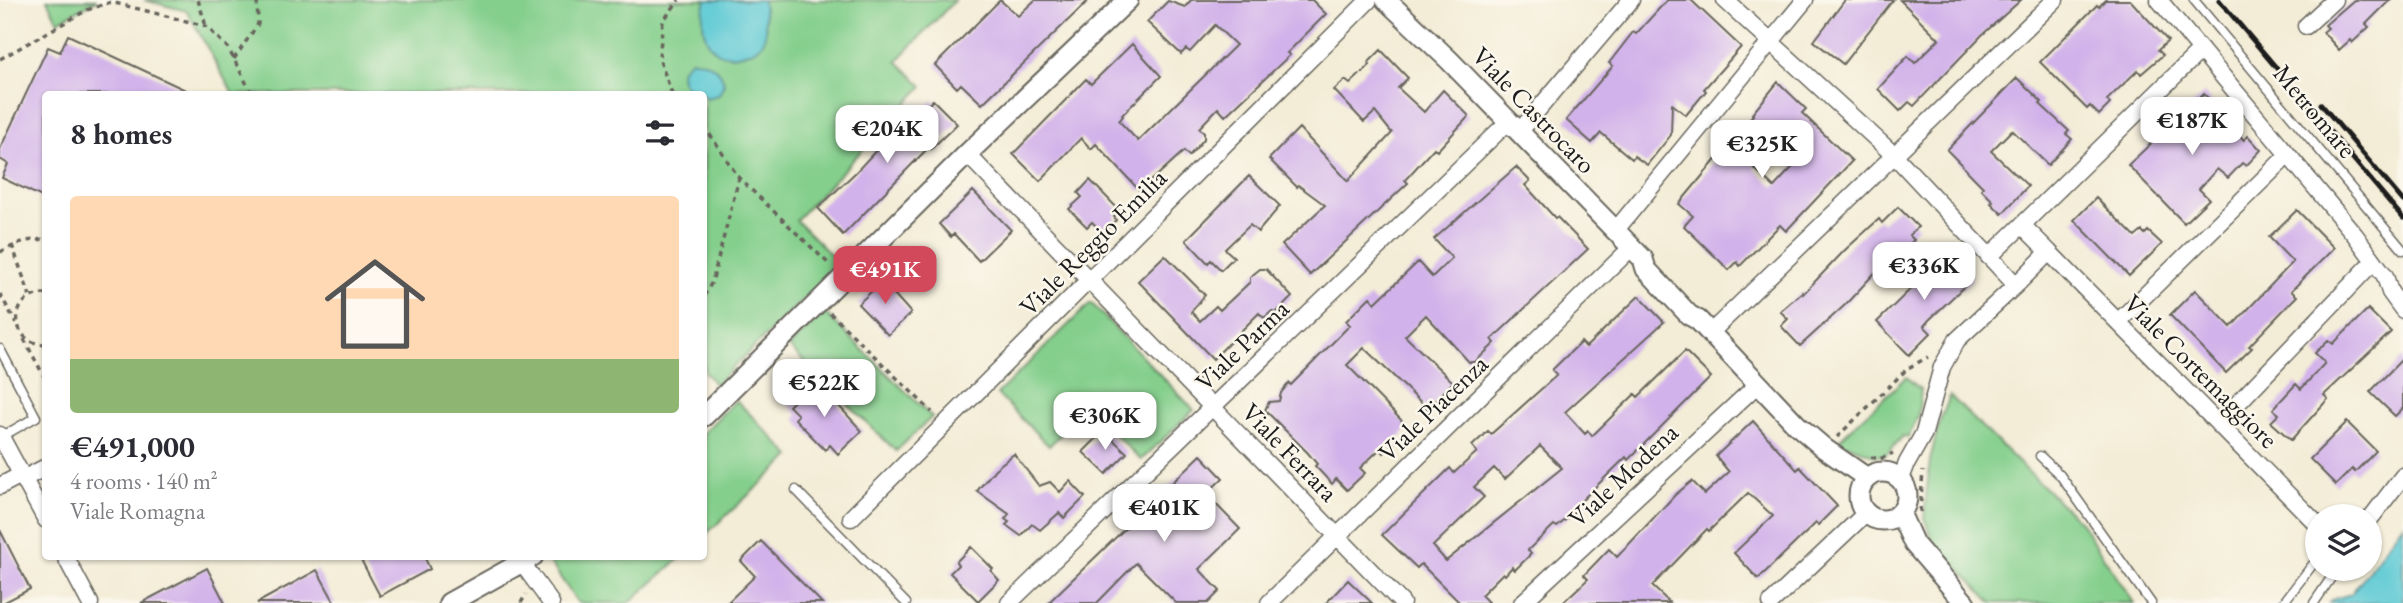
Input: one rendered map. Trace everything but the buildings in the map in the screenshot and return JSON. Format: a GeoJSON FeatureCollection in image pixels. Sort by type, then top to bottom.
{"type":"FeatureCollection","features":[{"type":"Feature","properties":{"kind":"street"},"geometry":{"type":"LineString","coordinates":[[707,406],[843,278],[967,154],[1128,0]]}},
{"type":"Feature","properties":{"kind":"street","name":"Viale Reggio Emilia"},"geometry":{"type":"LineString","coordinates":[[851,518],[1369,0]]}},
{"type":"Feature","properties":{"kind":"street","name":"Viale Castrocaro"},"geometry":{"type":"LineString","coordinates":[[1386,0],[1449,60],[1637,254],[1654,263],[1696,308],[1704,326],[1797,425],[1825,449],[1867,478]]}},
{"type":"Feature","properties":{"kind":"street","name":"Viale Parma"},"geometry":{"type":"LineString","coordinates":[[1009,603],[1212,407],[1514,127],[1632,0]]}},
{"type":"Feature","properties":{"kind":"street"},"geometry":{"type":"LineString","coordinates":[[1725,0],[1895,156],[2015,285]]}},
{"type":"Feature","properties":{"kind":"street"},"geometry":{"type":"LineString","coordinates":[[1615,231],[1805,0]]}},
{"type":"Feature","properties":{"kind":"street"},"geometry":{"type":"LineString","coordinates":[[1704,326],[1895,156],[2054,0]]}},
{"type":"Feature","properties":{"kind":"street"},"geometry":{"type":"LineString","coordinates":[[2158,0],[2355,235],[2385,276],[2390,292],[2403,310]]}},
{"type":"Feature","properties":{"kind":"street"},"geometry":{"type":"LineString","coordinates":[[2306,26],[2334,0]]}},
{"type":"Feature","properties":{"kind":"street"},"geometry":{"type":"LineString","coordinates":[[1989,257],[2201,50]]}},
{"type":"Feature","properties":{"kind":"street","name":"Viale Ferrara"},"geometry":{"type":"LineString","coordinates":[[967,154],[1402,603]]}},
{"type":"Feature","properties":{"kind":"street"},"geometry":{"type":"LineString","coordinates":[[2118,322],[2287,156]]}},
{"type":"Feature","properties":{"kind":"street","name":"Viale Cortemaggiore"},"geometry":{"type":"LineString","coordinates":[[2022,225],[2305,512]]}},
{"type":"Feature","properties":{"kind":"street"},"geometry":{"type":"LineString","coordinates":[[1901,479],[1924,433],[1941,367],[1957,340],[2049,252]]}},
{"type":"Feature","properties":{"kind":"street","name":"Viale Piacenza"},"geometry":{"type":"LineString","coordinates":[[1269,603],[1637,254]]}},
{"type":"Feature","properties":{"kind":"street"},"geometry":{"type":"LineString","coordinates":[[2218,424],[2374,261]]}},
{"type":"Feature","properties":{"kind":"street"},"geometry":{"type":"LineString","coordinates":[[2385,276],[2403,286]]}},
{"type":"Feature","properties":{"kind":"street","name":"Viale Modena"},"geometry":{"type":"LineString","coordinates":[[1522,603],[1758,384]]}},
{"type":"Feature","properties":{"kind":"street"},"geometry":{"type":"LineString","coordinates":[[0,436],[42,513]]}},
{"type":"Feature","properties":{"kind":"street"},"geometry":{"type":"LineString","coordinates":[[0,486],[42,469]]}},
{"type":"Feature","properties":{"kind":"street"},"geometry":{"type":"LineString","coordinates":[[1880,472],[1901,479],[1907,500],[1900,513],[1894,517],[1879,519],[1866,513],[1859,499],[1867,478],[1880,472]]}},
{"type":"Feature","properties":{"kind":"street"},"geometry":{"type":"LineString","coordinates":[[2382,504],[2403,476]]}},
{"type":"Feature","properties":{"kind":"street"},"geometry":{"type":"LineString","coordinates":[[1771,603],[1866,513]]}},
{"type":"Feature","properties":{"kind":"street"},"geometry":{"type":"LineString","coordinates":[[1900,513],[1914,544],[1965,603]]}},
{"type":"Feature","properties":{"kind":"street"},"geometry":{"type":"LineString","coordinates":[[67,560],[90,603]]}},
{"type":"Feature","properties":{"kind":"street"},"geometry":{"type":"LineString","coordinates":[[449,603],[528,560],[551,603]]}},
{"type":"Feature","properties":{"kind":"lane","name":"Metromare"},"geometry":{"type":"LineString","coordinates":[[2194,0],[2403,250]]}},
{"type":"Feature","properties":{"kind":"lane"},"geometry":{"type":"LineString","coordinates":[[0,349],[36,417],[0,436]]}},
{"type":"Feature","properties":{"kind":"lane"},"geometry":{"type":"LineString","coordinates":[[2040,456],[2060,475],[2151,603]]}},
{"type":"Feature","properties":{"kind":"lane"},"geometry":{"type":"LineString","coordinates":[[796,490],[906,603]]}},
{"type":"Feature","properties":{"kind":"lane"},"geometry":{"type":"LineString","coordinates":[[837,532],[851,518]]}},
{"type":"Feature","properties":{"kind":"lane"},"geometry":{"type":"LineString","coordinates":[[2283,603],[2305,575]]}},
{"type":"Feature","properties":{"kind":"lane"},"geometry":{"type":"LineString","coordinates":[[2314,603],[2329,581]]}},
{"type":"Feature","properties":{"kind":"path"},"geometry":{"type":"LineString","coordinates":[[198,0],[205,26]]}},
{"type":"Feature","properties":{"kind":"path"},"geometry":{"type":"LineString","coordinates":[[234,60],[258,24],[257,0]]}},
{"type":"Feature","properties":{"kind":"path"},"geometry":{"type":"LineString","coordinates":[[671,91],[659,58],[663,21],[679,0]]}},
{"type":"Feature","properties":{"kind":"path"},"geometry":{"type":"LineString","coordinates":[[0,59],[87,10],[111,2],[205,26],[228,48],[250,91]]}},
{"type":"Feature","properties":{"kind":"path"},"geometry":{"type":"LineString","coordinates":[[707,130],[739,178],[843,278]]}},
{"type":"Feature","properties":{"kind":"path"},"geometry":{"type":"LineString","coordinates":[[707,291],[712,282],[739,178]]}},
{"type":"Feature","properties":{"kind":"path"},"geometry":{"type":"LineString","coordinates":[[0,252],[24,241],[42,239]]}},
{"type":"Feature","properties":{"kind":"path"},"geometry":{"type":"LineString","coordinates":[[12,245],[31,297]]}},
{"type":"Feature","properties":{"kind":"path"},"geometry":{"type":"LineString","coordinates":[[0,294],[42,372]]}},
{"type":"Feature","properties":{"kind":"path"},"geometry":{"type":"LineString","coordinates":[[18,327],[17,313],[25,301],[42,295]]}},
{"type":"Feature","properties":{"kind":"path"},"geometry":{"type":"LineString","coordinates":[[818,302],[945,425]]}},
{"type":"Feature","properties":{"kind":"path"},"geometry":{"type":"LineString","coordinates":[[22,334],[33,343],[42,344]]}},
{"type":"Feature","properties":{"kind":"path"},"geometry":{"type":"LineString","coordinates":[[1825,449],[1909,368],[1957,340]]}},
{"type":"Feature","properties":{"kind":"green space"},"geometry":{"type":"Polygon","coordinates":[[[47,0],[97,0],[58,21],[47,0]]]}},
{"type":"Feature","properties":{"kind":"green space"},"geometry":{"type":"Polygon","coordinates":[[[144,0],[955,0],[897,61],[923,86],[796,220],[840,264],[715,385],[707,375],[707,91],[231,91],[187,11],[144,0]]]}},
{"type":"Feature","properties":{"kind":"green space"},"geometry":{"type":"Polygon","coordinates":[[[1091,303],[1194,410],[1141,460],[1088,408],[1049,446],[997,394],[1091,303]]]}},
{"type":"Feature","properties":{"kind":"green space"},"geometry":{"type":"Polygon","coordinates":[[[824,312],[932,417],[896,451],[789,347],[824,312]]]}},
{"type":"Feature","properties":{"kind":"green space"},"geometry":{"type":"Polygon","coordinates":[[[1906,377],[1921,390],[1918,416],[1908,438],[1903,436],[1886,455],[1875,456],[1847,444],[1844,447],[1838,441],[1906,377]]]}},
{"type":"Feature","properties":{"kind":"green space"},"geometry":{"type":"Polygon","coordinates":[[[1950,396],[2081,523],[2134,603],[1992,603],[1934,543],[1924,518],[1930,460],[1939,424],[1950,396]]]}},
{"type":"Feature","properties":{"kind":"green space"},"geometry":{"type":"Polygon","coordinates":[[[736,400],[791,456],[707,533],[707,429],[736,400]]]}},
{"type":"Feature","properties":{"kind":"green space"},"geometry":{"type":"Polygon","coordinates":[[[678,560],[629,603],[578,603],[549,561],[678,560]]]}},
{"type":"Feature","properties":{"kind":"water"},"geometry":{"type":"Polygon","coordinates":[[[706,0],[763,0],[765,28],[762,44],[750,52],[730,56],[713,48],[704,31],[706,0]]]}},
{"type":"Feature","properties":{"kind":"water"},"geometry":{"type":"Polygon","coordinates":[[[691,60],[708,63],[723,79],[724,84],[719,95],[707,98],[707,91],[689,89],[682,82],[682,68],[691,60]]]}},
{"type":"Feature","properties":{"kind":"water"},"geometry":{"type":"Polygon","coordinates":[[[2403,524],[2403,603],[2329,603],[2351,594],[2361,581],[2382,581],[2382,552],[2403,524]]]}},
{"type":"Feature","properties":{"kind":"railway"},"geometry":{"type":"LineString","coordinates":[[2219,0],[2403,218]]}},
{"type":"Feature","properties":{"kind":"railway"},"geometry":{"type":"LineString","coordinates":[[2321,104],[2403,201]]}}]}
